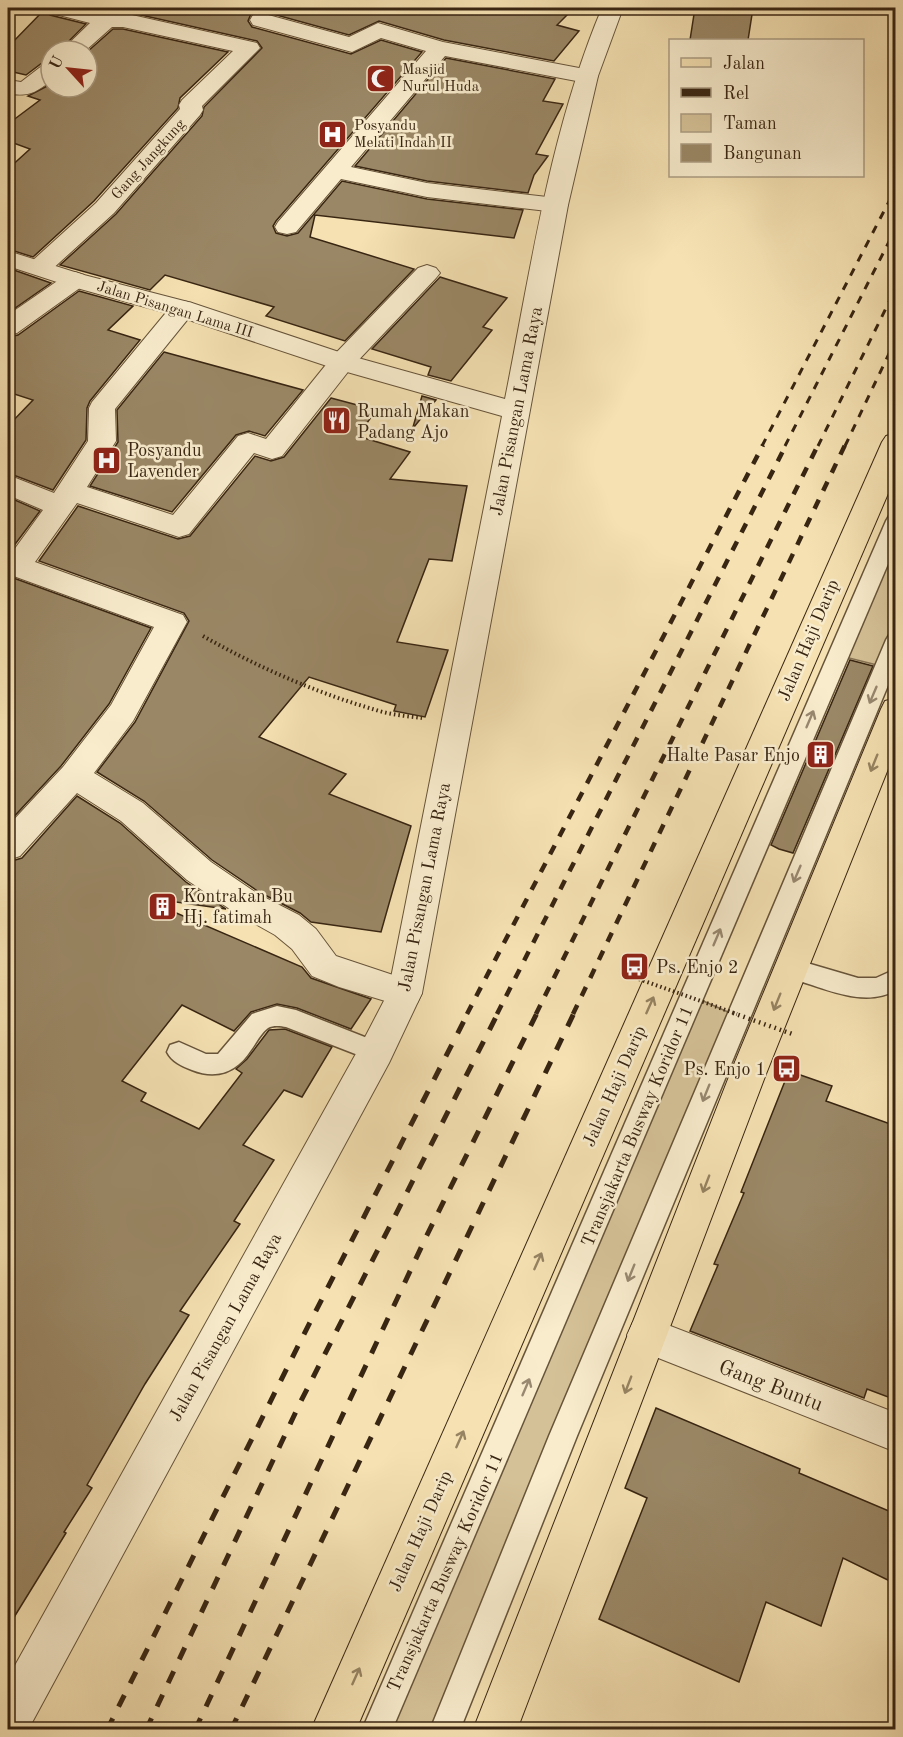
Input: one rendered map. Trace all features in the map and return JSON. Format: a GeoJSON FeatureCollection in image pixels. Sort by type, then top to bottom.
{"type":"FeatureCollection","features":[{"type":"Feature","properties":{"kind":"main road","name":"Jalan Haji Darip"},"geometry":{"type":"LineString","coordinates":[[333,1730],[896,442]]}},
{"type":"Feature","properties":{"kind":"main road"},"geometry":{"type":"LineString","coordinates":[[495,1730],[790,968],[896,709]]}},
{"type":"Feature","properties":{"kind":"street"},"geometry":{"type":"LineString","coordinates":[[60,8],[106,20],[123,20],[242,46],[267,14],[352,45],[378,30],[440,48],[588,76]]}},
{"type":"Feature","properties":{"kind":"street","name":"Jalan Pisangan Lama Raya"},"geometry":{"type":"LineString","coordinates":[[8,1721],[376,1052],[405,993],[556,205],[588,76],[612,8]]}},
{"type":"Feature","properties":{"kind":"street"},"geometry":{"type":"LineString","coordinates":[[85,39],[106,20]]}},
{"type":"Feature","properties":{"kind":"street","name":"Gang Jangkung"},"geometry":{"type":"LineString","coordinates":[[40,267],[105,208],[192,110],[190,105],[242,46]]}},
{"type":"Feature","properties":{"kind":"street"},"geometry":{"type":"LineString","coordinates":[[287,227],[440,48]]}},
{"type":"Feature","properties":{"kind":"street"},"geometry":{"type":"LineString","coordinates":[[8,87],[26,89],[39,79]]}},
{"type":"Feature","properties":{"kind":"street"},"geometry":{"type":"LineString","coordinates":[[335,171],[428,190],[556,205]]}},
{"type":"Feature","properties":{"kind":"street","name":"Jalan Pisangan Lama III"},"geometry":{"type":"LineString","coordinates":[[8,258],[75,280],[183,309],[342,362],[517,411]]}},
{"type":"Feature","properties":{"kind":"street"},"geometry":{"type":"LineString","coordinates":[[8,484],[179,527],[248,442],[272,450],[342,362],[427,273]]}},
{"type":"Feature","properties":{"kind":"street"},"geometry":{"type":"LineString","coordinates":[[8,327],[75,280]]}},
{"type":"Feature","properties":{"kind":"street"},"geometry":{"type":"LineString","coordinates":[[8,847],[74,776],[122,713],[172,622],[13,564],[65,499],[102,441],[102,408],[183,309]]}},
{"type":"Feature","properties":{"kind":"street"},"geometry":{"type":"LineString","coordinates":[[74,776],[132,812],[199,871],[246,903],[287,925],[304,939],[324,966],[339,973],[405,993]]}},
{"type":"Feature","properties":{"kind":"street","name":"Gang Buntu"},"geometry":{"type":"LineString","coordinates":[[647,1335],[896,1433]]}},
{"type":"Feature","properties":{"kind":"lane","name":"Transjakarta Busway Koridor 11"},"geometry":{"type":"LineString","coordinates":[[377,1730],[896,521]]}},
{"type":"Feature","properties":{"kind":"lane"},"geometry":{"type":"LineString","coordinates":[[445,1730],[563,1436],[896,640]]}},
{"type":"Feature","properties":{"kind":"lane"},"geometry":{"type":"LineString","coordinates":[[790,968],[858,988],[879,988],[896,978]]}},
{"type":"Feature","properties":{"kind":"lane"},"geometry":{"type":"LineString","coordinates":[[178,1052],[207,1065],[220,1065],[232,1059],[260,1021],[272,1016],[288,1017],[376,1052]]}},
{"type":"Feature","properties":{"kind":"path"},"geometry":{"type":"LineString","coordinates":[[172,622],[215,641],[243,659],[368,707],[456,724]]}},
{"type":"Feature","properties":{"kind":"path"},"geometry":{"type":"LineString","coordinates":[[622,973],[795,1035]]}},
{"type":"Feature","properties":{"kind":"green space"},"geometry":{"type":"Polygon","coordinates":[[[895,527],[895,631],[881,666],[841,656],[895,527]]]}},
{"type":"Feature","properties":{"kind":"green space"},"geometry":{"type":"Polygon","coordinates":[[[692,996],[737,1016],[445,1729],[377,1730],[692,996]]]}},
{"type":"Feature","properties":{"kind":"building"},"geometry":{"type":"Polygon","coordinates":[[[46,8],[50,15],[86,24],[71,39],[39,39],[39,65],[26,75],[9,71],[13,67],[8,66],[8,47],[46,8]]]}},
{"type":"Feature","properties":{"kind":"building"},"geometry":{"type":"Polygon","coordinates":[[[89,8],[574,8],[557,25],[579,31],[554,61],[444,40],[379,21],[349,35],[262,11],[251,14],[248,21],[252,27],[351,54],[381,40],[422,52],[276,221],[273,226],[276,233],[287,236],[298,233],[342,181],[427,199],[523,210],[514,238],[315,215],[310,237],[414,269],[345,341],[266,316],[274,307],[165,275],[150,290],[60,265],[116,214],[202,116],[204,107],[262,48],[257,41],[123,11],[89,8]]]}},
{"type":"Feature","properties":{"kind":"building"},"geometry":{"type":"Polygon","coordinates":[[[695,8],[753,8],[748,39],[690,39],[695,8]]]}},
{"type":"Feature","properties":{"kind":"building"},"geometry":{"type":"Polygon","coordinates":[[[113,29],[123,29],[228,52],[180,98],[178,108],[94,201],[33,257],[8,249],[8,169],[30,149],[8,141],[8,124],[40,100],[28,96],[39,90],[39,99],[99,99],[99,41],[113,29]]]}},
{"type":"Feature","properties":{"kind":"building"},"geometry":{"type":"Polygon","coordinates":[[[446,58],[555,79],[543,101],[563,104],[536,154],[548,156],[534,175],[528,193],[427,181],[355,166],[446,58]]]}},
{"type":"Feature","properties":{"kind":"building"},"geometry":{"type":"Polygon","coordinates":[[[8,268],[51,283],[8,313],[8,268]]]}},
{"type":"Feature","properties":{"kind":"building"},"geometry":{"type":"Polygon","coordinates":[[[440,277],[507,298],[483,327],[492,330],[451,381],[428,375],[431,367],[372,349],[440,277]]]}},
{"type":"Feature","properties":{"kind":"building"},"geometry":{"type":"Polygon","coordinates":[[[79,291],[133,306],[108,330],[140,340],[90,401],[87,408],[86,440],[53,490],[8,473],[8,426],[33,400],[8,392],[8,337],[18,335],[79,291]]]}},
{"type":"Feature","properties":{"kind":"building"},"geometry":{"type":"Polygon","coordinates":[[[164,352],[303,390],[265,436],[249,431],[236,435],[172,512],[90,486],[118,442],[117,410],[164,352]]]}},
{"type":"Feature","properties":{"kind":"building"},"geometry":{"type":"Polygon","coordinates":[[[422,396],[436,400],[413,427],[422,396]]]}},
{"type":"Feature","properties":{"kind":"building"},"geometry":{"type":"Polygon","coordinates":[[[331,398],[376,410],[358,436],[410,452],[390,479],[467,486],[452,561],[429,559],[397,642],[448,650],[425,717],[394,711],[396,705],[309,677],[259,737],[346,774],[329,794],[411,826],[381,932],[311,922],[300,913],[259,892],[212,860],[144,801],[97,772],[135,722],[189,621],[184,613],[39,561],[78,506],[178,539],[190,536],[255,456],[271,461],[284,457],[331,398]]]}},
{"type":"Feature","properties":{"kind":"building"},"geometry":{"type":"Polygon","coordinates":[[[8,497],[40,511],[10,551],[8,551],[8,497]]]}},
{"type":"Feature","properties":{"kind":"building"},"geometry":{"type":"Polygon","coordinates":[[[8,576],[151,628],[109,704],[61,766],[8,823],[8,576]]]}},
{"type":"Feature","properties":{"kind":"building"},"geometry":{"type":"Polygon","coordinates":[[[850,660],[873,666],[793,853],[779,849],[771,845],[850,660]]]}},
{"type":"Feature","properties":{"kind":"building"},"geometry":{"type":"Polygon","coordinates":[[[77,796],[120,823],[186,882],[226,909],[162,900],[160,906],[302,967],[311,978],[371,999],[351,1029],[297,1008],[277,1004],[251,1012],[234,1031],[182,1005],[122,1081],[146,1093],[141,1101],[199,1129],[242,1073],[236,1069],[247,1059],[269,1030],[285,1029],[332,1047],[302,1097],[284,1090],[243,1145],[274,1160],[234,1221],[240,1224],[180,1311],[189,1315],[145,1384],[87,1485],[92,1488],[8,1627],[8,862],[22,858],[77,796]]]}},
{"type":"Feature","properties":{"kind":"building"},"geometry":{"type":"Polygon","coordinates":[[[789,1071],[832,1086],[826,1101],[896,1126],[896,1400],[867,1389],[864,1398],[690,1331],[718,1265],[714,1264],[744,1193],[741,1192],[789,1071]]]}},
{"type":"Feature","properties":{"kind":"building"},"geometry":{"type":"Polygon","coordinates":[[[656,1408],[800,1469],[799,1473],[896,1514],[896,1584],[843,1558],[821,1626],[766,1602],[739,1682],[599,1619],[647,1498],[625,1488],[656,1408]]]}},
{"type":"Feature","properties":{"kind":"railway"},"geometry":{"type":"LineString","coordinates":[[762,446],[896,188]]}},
{"type":"Feature","properties":{"kind":"railway"},"geometry":{"type":"LineString","coordinates":[[785,446],[896,228]]}},
{"type":"Feature","properties":{"kind":"railway"},"geometry":{"type":"LineString","coordinates":[[818,446],[896,288]]}},
{"type":"Feature","properties":{"kind":"railway"},"geometry":{"type":"LineString","coordinates":[[845,446],[896,339]]}},
{"type":"Feature","properties":{"kind":"railway"},"geometry":{"type":"LineString","coordinates":[[467,1014],[763,445]]}},
{"type":"Feature","properties":{"kind":"railway"},"geometry":{"type":"LineString","coordinates":[[497,1014],[786,445]]}},
{"type":"Feature","properties":{"kind":"railway"},"geometry":{"type":"LineString","coordinates":[[536,1014],[818,445]]}},
{"type":"Feature","properties":{"kind":"railway"},"geometry":{"type":"LineString","coordinates":[[573,1014],[845,445]]}},
{"type":"Feature","properties":{"kind":"railway"},"geometry":{"type":"LineString","coordinates":[[107,1730],[300,1342],[468,1013]]}},
{"type":"Feature","properties":{"kind":"railway"},"geometry":{"type":"LineString","coordinates":[[146,1730],[300,1403],[498,1013]]}},
{"type":"Feature","properties":{"kind":"railway"},"geometry":{"type":"LineString","coordinates":[[195,1730],[427,1235],[537,1013]]}},
{"type":"Feature","properties":{"kind":"railway"},"geometry":{"type":"LineString","coordinates":[[231,1730],[574,1013]]}},
{"type":"Feature","properties":{"kind":"place","name":"Masjid Nurul Huda"},"geometry":{"type":"Point","coordinates":[381,78]}},
{"type":"Feature","properties":{"kind":"place","name":"Posyandu Melati Indah II"},"geometry":{"type":"Point","coordinates":[333,134]}},
{"type":"Feature","properties":{"kind":"place","name":"Rumah Makan Padang Ajo"},"geometry":{"type":"Point","coordinates":[336,421]}},
{"type":"Feature","properties":{"kind":"place","name":"Posyandu Lavender"},"geometry":{"type":"Point","coordinates":[106,460]}},
{"type":"Feature","properties":{"kind":"place","name":"Halte Pasar Enjo"},"geometry":{"type":"Point","coordinates":[821,755]}},
{"type":"Feature","properties":{"kind":"place","name":"Kontrakan Bu Hj. fatimah"},"geometry":{"type":"Point","coordinates":[162,906]}},
{"type":"Feature","properties":{"kind":"place","name":"Ps. Enjo 2"},"geometry":{"type":"Point","coordinates":[635,967]}},
{"type":"Feature","properties":{"kind":"place","name":"Ps. Enjo 1"},"geometry":{"type":"Point","coordinates":[787,1069]}}]}
